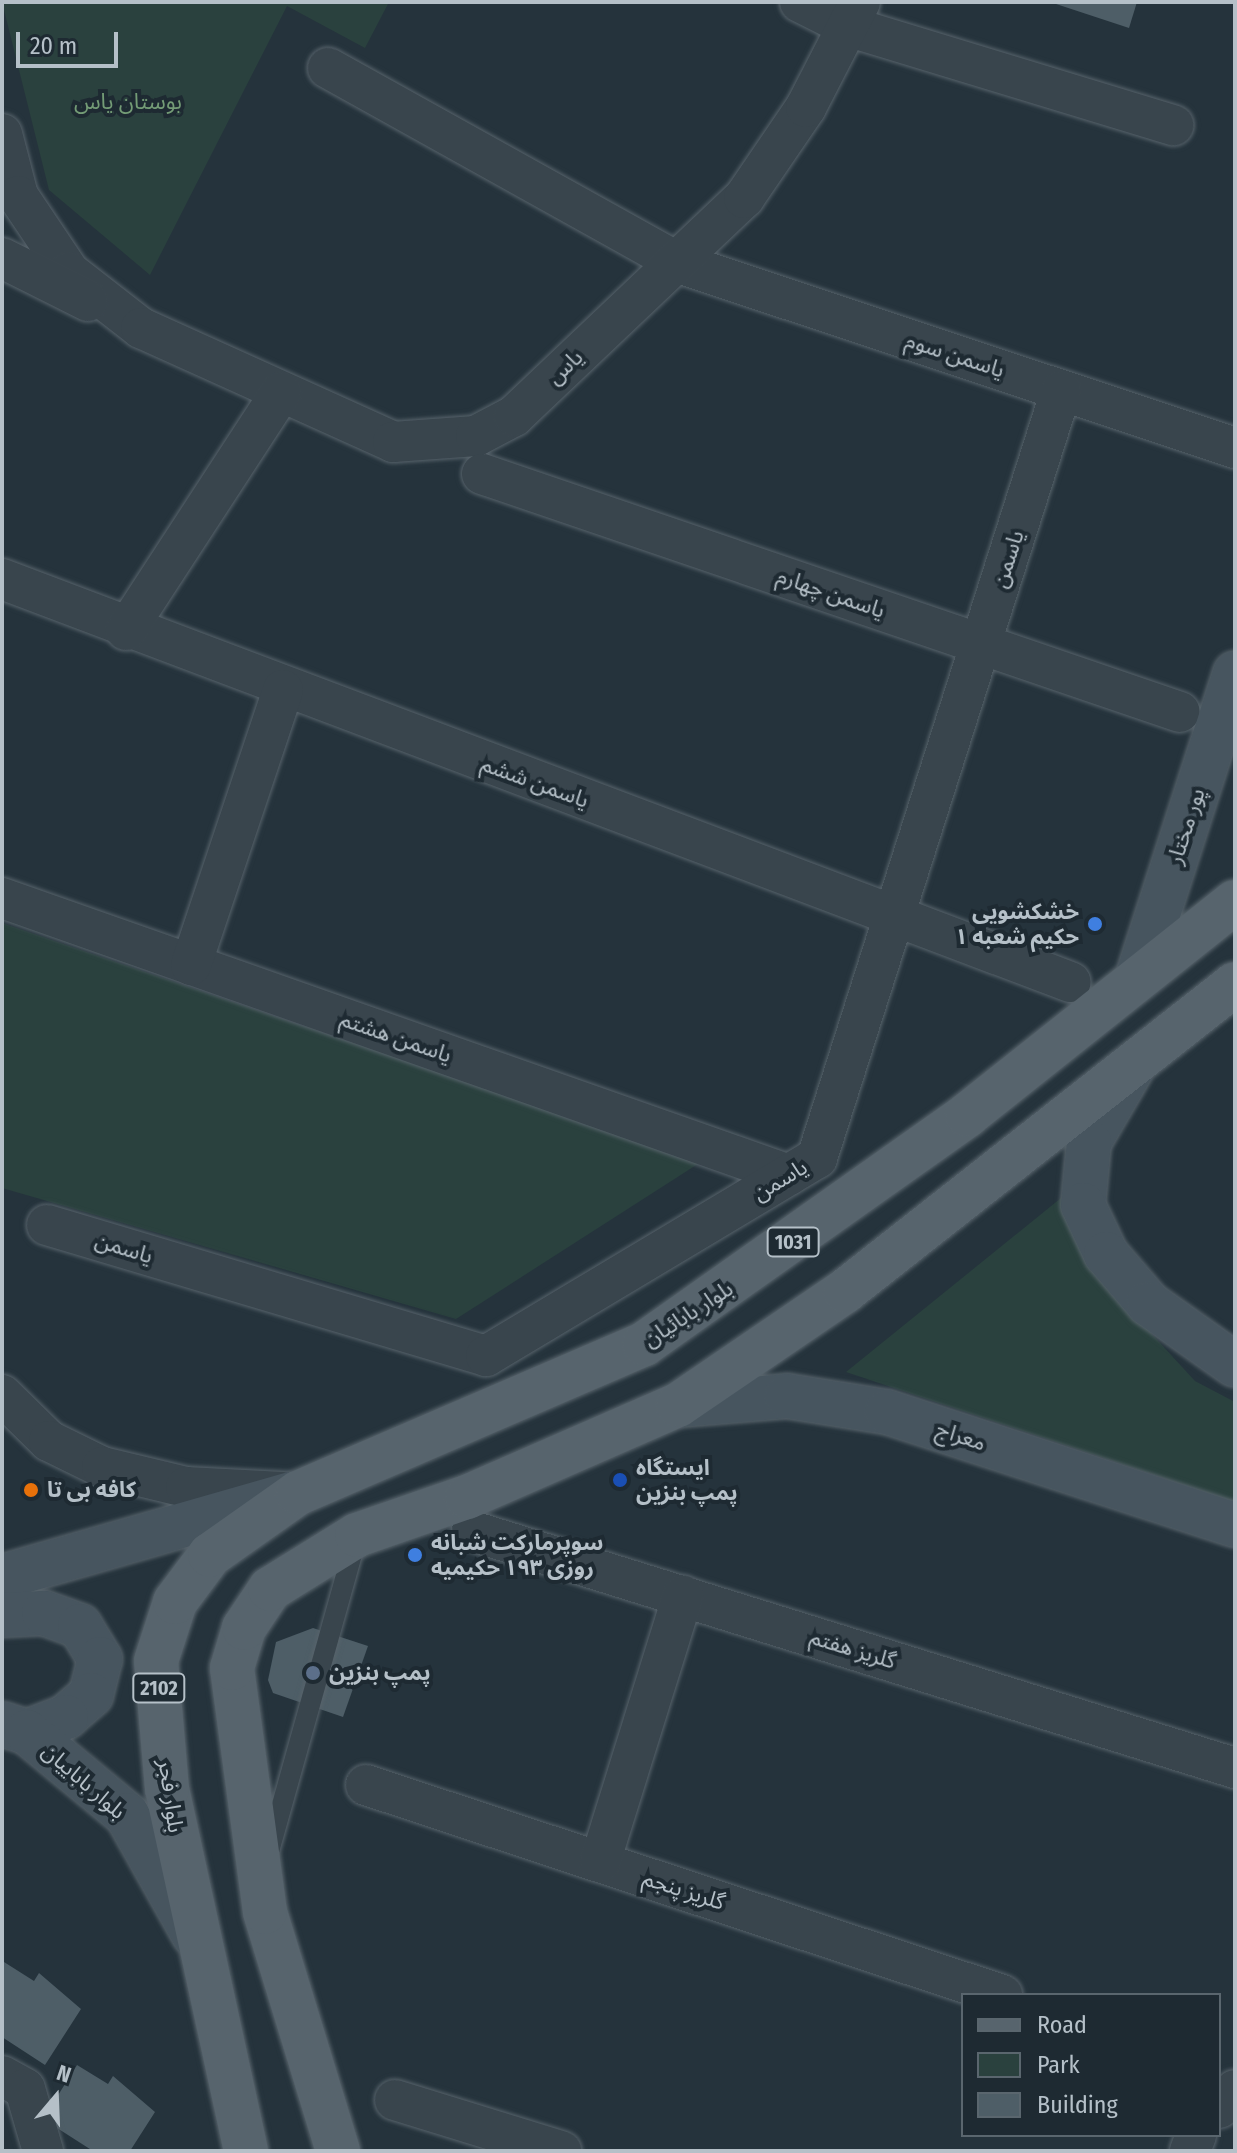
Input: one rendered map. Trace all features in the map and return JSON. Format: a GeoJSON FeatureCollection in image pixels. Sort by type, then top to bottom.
{"type":"FeatureCollection","features":[{"type":"Feature","properties":{"kind":"main road","name":"پور مختار"},"geometry":{"type":"LineString","coordinates":[[1137,979],[1235,673]]}},
{"type":"Feature","properties":{"kind":"main road","name":"بلوار بابائیان"},"geometry":{"type":"LineString","coordinates":[[2,1577],[298,1493],[644,1344],[955,1124],[1235,902]]}},
{"type":"Feature","properties":{"kind":"main road"},"geometry":{"type":"LineString","coordinates":[[338,2151],[259,1882],[232,1668],[244,1628],[270,1589],[357,1535],[467,1497],[678,1405],[858,1282],[1235,984]]}},
{"type":"Feature","properties":{"kind":"main road"},"geometry":{"type":"LineString","coordinates":[[1135,1063],[1089,1142],[1083,1205],[1106,1254],[1149,1304],[1235,1365]]}},
{"type":"Feature","properties":{"kind":"main road","name":"معراج"},"geometry":{"type":"LineString","coordinates":[[678,1405],[787,1396],[887,1412],[1235,1525]]}},
{"type":"Feature","properties":{"kind":"main road","name":"بلوار فجر"},"geometry":{"type":"LineString","coordinates":[[246,2151],[197,1940],[167,1789],[156,1661],[175,1602],[210,1555],[298,1493]]}},
{"type":"Feature","properties":{"kind":"main road"},"geometry":{"type":"LineString","coordinates":[[2,1615],[44,1613],[80,1626],[100,1659],[91,1695],[66,1717],[14,1728]]}},
{"type":"Feature","properties":{"kind":"main road","name":"بلوار باباییان"},"geometry":{"type":"LineString","coordinates":[[14,1728],[127,1815],[197,1940]]}},
{"type":"Feature","properties":{"kind":"street"},"geometry":{"type":"LineString","coordinates":[[800,2],[855,14],[1173,125]]}},
{"type":"Feature","properties":{"kind":"street","name":"یاس"},"geometry":{"type":"LineString","coordinates":[[2,258],[141,328],[393,442],[476,436],[514,416],[744,198],[855,14]]}},
{"type":"Feature","properties":{"kind":"street","name":"یاسمن سوم"},"geometry":{"type":"LineString","coordinates":[[328,68],[676,262],[1235,448]]}},
{"type":"Feature","properties":{"kind":"street","name":"یاس"},"geometry":{"type":"LineString","coordinates":[[2,134],[18,196],[69,272],[141,328]]}},
{"type":"Feature","properties":{"kind":"street","name":"یاسمن"},"geometry":{"type":"LineString","coordinates":[[47,1225],[486,1356],[817,1158],[1061,391]]}},
{"type":"Feature","properties":{"kind":"street"},"geometry":{"type":"LineString","coordinates":[[126,630],[281,392]]}},
{"type":"Feature","properties":{"kind":"street","name":"یاسمن چهارم"},"geometry":{"type":"LineString","coordinates":[[482,474],[1180,712]]}},
{"type":"Feature","properties":{"kind":"street","name":"یاسمن ششم"},"geometry":{"type":"LineString","coordinates":[[2,579],[283,690],[1070,982]]}},
{"type":"Feature","properties":{"kind":"street"},"geometry":{"type":"LineString","coordinates":[[191,965],[283,690]]}},
{"type":"Feature","properties":{"kind":"street","name":"یاسمن هشتم"},"geometry":{"type":"LineString","coordinates":[[2,898],[789,1175]]}},
{"type":"Feature","properties":{"kind":"street"},"geometry":{"type":"LineString","coordinates":[[2,1395],[49,1441],[102,1467],[186,1487],[298,1493]]}},
{"type":"Feature","properties":{"kind":"street","name":"گلریز هفتم"},"geometry":{"type":"LineString","coordinates":[[472,1531],[1235,1768]]}},
{"type":"Feature","properties":{"kind":"street"},"geometry":{"type":"LineString","coordinates":[[600,1862],[683,1596]]}},
{"type":"Feature","properties":{"kind":"street","name":"گلریز پنجم"},"geometry":{"type":"LineString","coordinates":[[366,1785],[996,1993]]}},
{"type":"Feature","properties":{"kind":"street"},"geometry":{"type":"LineString","coordinates":[[13,2082],[43,2151]]}},
{"type":"Feature","properties":{"kind":"street"},"geometry":{"type":"LineString","coordinates":[[1221,2106],[1235,2090]]}},
{"type":"Feature","properties":{"kind":"street"},"geometry":{"type":"LineString","coordinates":[[395,2100],[561,2151]]}},
{"type":"Feature","properties":{"kind":"lane"},"geometry":{"type":"LineString","coordinates":[[259,1882],[357,1535]]}},
{"type":"Feature","properties":{"kind":"green space","name":"بوستان یاس"},"geometry":{"type":"Polygon","coordinates":[[[2,2],[389,2],[365,48],[287,6],[150,275],[49,190],[2,2]]]}},
{"type":"Feature","properties":{"kind":"green space"},"geometry":{"type":"Polygon","coordinates":[[[2,923],[701,1162],[456,1319],[2,1188],[2,923]]]}},
{"type":"Feature","properties":{"kind":"green space"},"geometry":{"type":"Polygon","coordinates":[[[1061,1198],[1093,1270],[1195,1381],[1235,1402],[1235,1502],[846,1372],[1061,1198]]]}},
{"type":"Feature","properties":{"kind":"building"},"geometry":{"type":"Polygon","coordinates":[[[1050,2],[1137,2],[1129,28],[1050,2]]]}},
{"type":"Feature","properties":{"kind":"building","name":"پمپ بنزین"},"geometry":{"type":"Polygon","coordinates":[[[313,1628],[368,1646],[343,1717],[273,1693],[268,1680],[276,1642],[313,1628]]]}},
{"type":"Feature","properties":{"kind":"building"},"geometry":{"type":"Polygon","coordinates":[[[4,1962],[34,1981],[39,1973],[81,2009],[45,2065],[2,2037],[4,1962]]]}},
{"type":"Feature","properties":{"kind":"building"},"geometry":{"type":"Polygon","coordinates":[[[77,2065],[108,2084],[113,2076],[155,2112],[130,2151],[93,2151],[43,2119],[77,2065]]]}},
{"type":"Feature","properties":{"kind":"place","name":"خشکشویی حکیم شعبه ۱"},"geometry":{"type":"Point","coordinates":[1095,924]}},
{"type":"Feature","properties":{"kind":"place","name":"ایستگاه پمپ بنزین"},"geometry":{"type":"Point","coordinates":[620,1480]}},
{"type":"Feature","properties":{"kind":"place","name":"کافه بی تا"},"geometry":{"type":"Point","coordinates":[31,1490]}},
{"type":"Feature","properties":{"kind":"place","name":"سوپرمارکت شبانه روزی ۱۹۳ حکیمیه"},"geometry":{"type":"Point","coordinates":[415,1555]}},
{"type":"Feature","properties":{"kind":"place","name":"پمپ بنزین"},"geometry":{"type":"Point","coordinates":[313,1673]}}]}
